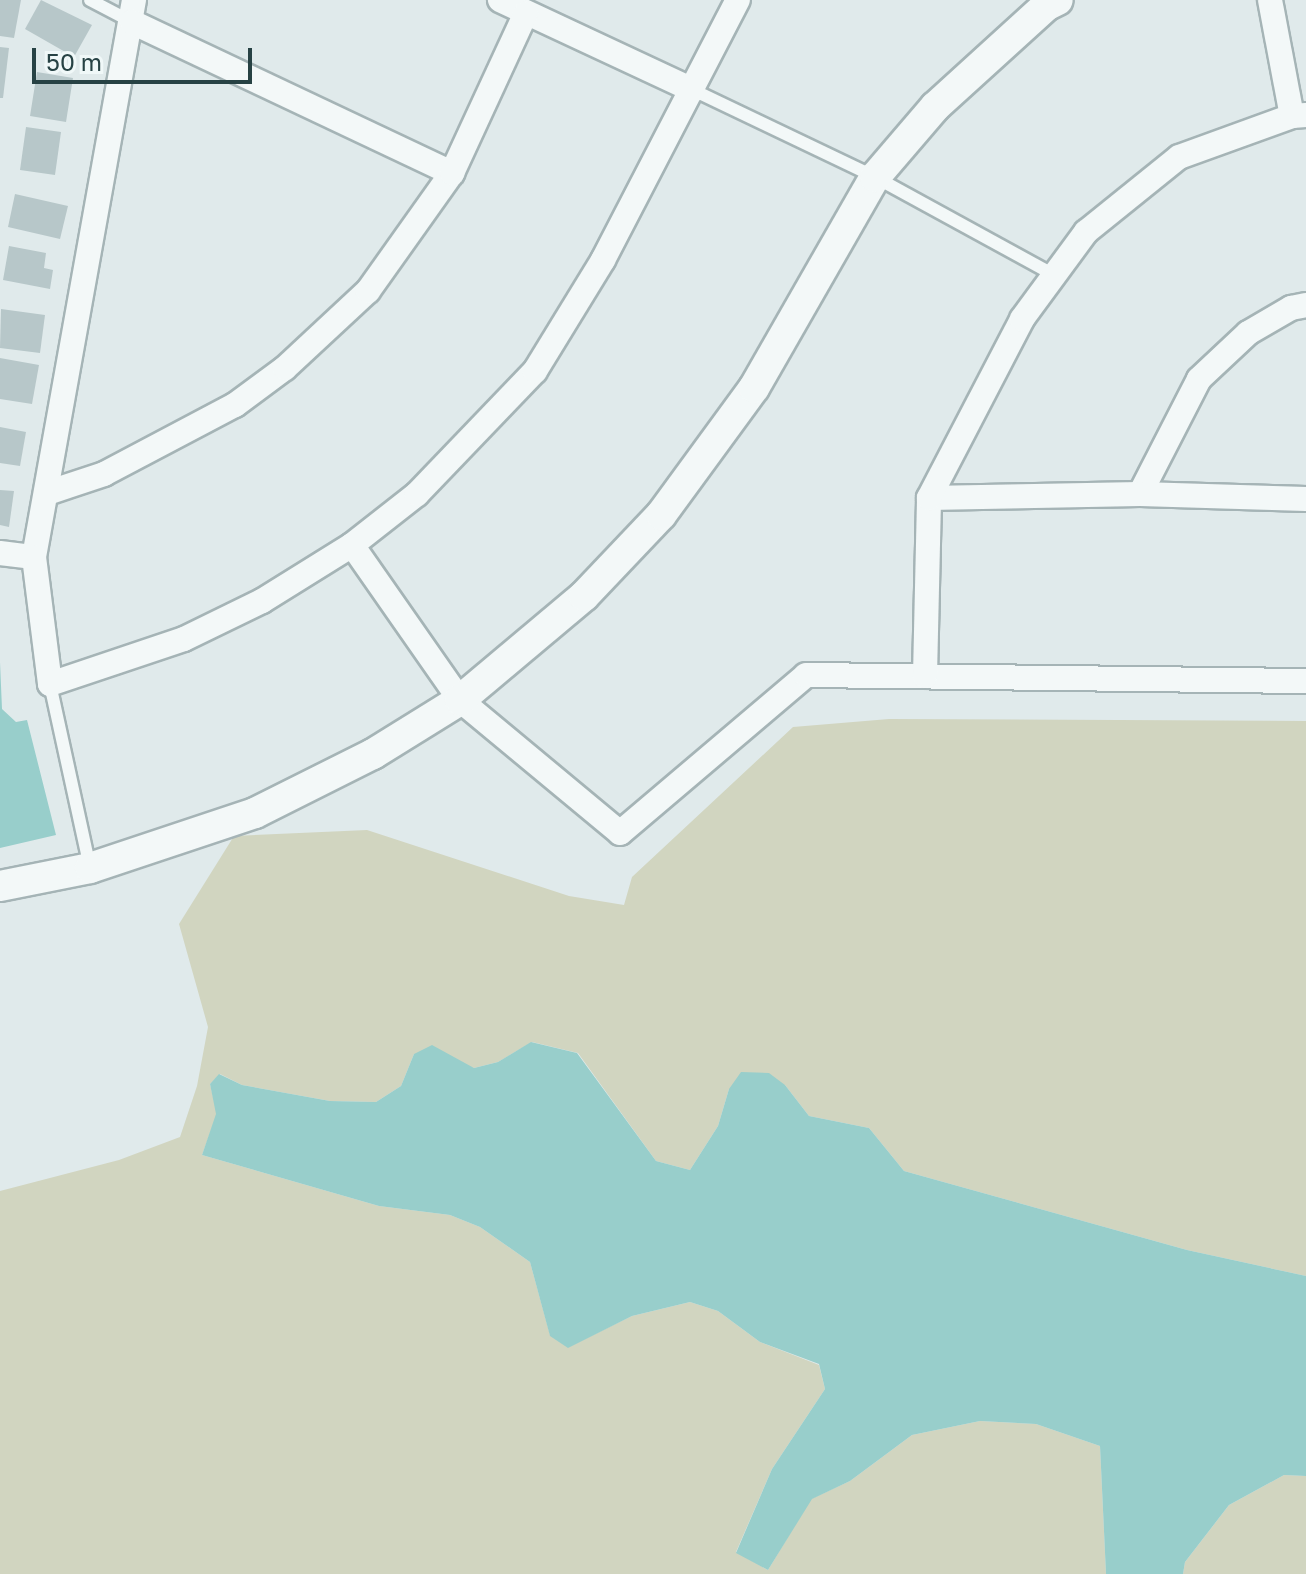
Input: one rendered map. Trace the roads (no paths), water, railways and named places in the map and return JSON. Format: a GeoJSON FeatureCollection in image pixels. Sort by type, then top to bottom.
{"type":"FeatureCollection","features":[{"type":"Feature","properties":{"kind":"street"},"geometry":{"type":"LineString","coordinates":[[500,0],[693,90]]}},
{"type":"Feature","properties":{"kind":"street"},"geometry":{"type":"LineString","coordinates":[[452,173],[133,11],[34,557],[50,684],[184,639],[262,601],[352,545],[417,494],[535,371],[603,260],[738,0]]}},
{"type":"Feature","properties":{"kind":"street"},"geometry":{"type":"LineString","coordinates":[[0,886],[90,868],[255,813],[373,754],[460,700],[584,596],[661,515],[754,388],[875,177],[935,107],[1034,16],[1058,0]]}},
{"type":"Feature","properties":{"kind":"street"},"geometry":{"type":"LineString","coordinates":[[925,676],[929,498],[1022,319],[1086,232],[1179,157],[1299,115],[1270,0]]}},
{"type":"Feature","properties":{"kind":"street"},"geometry":{"type":"LineString","coordinates":[[47,493],[104,474],[235,405],[285,368],[368,291],[452,173],[526,13]]}},
{"type":"Feature","properties":{"kind":"street"},"geometry":{"type":"LineString","coordinates":[[1140,494],[1199,379],[1248,333],[1291,308],[1306,305]]}},
{"type":"Feature","properties":{"kind":"street"},"geometry":{"type":"LineString","coordinates":[[929,498],[1140,494],[1306,499]]}},
{"type":"Feature","properties":{"kind":"street"},"geometry":{"type":"LineString","coordinates":[[352,545],[460,700],[620,833],[806,675],[1306,681]]}},
{"type":"Feature","properties":{"kind":"street"},"geometry":{"type":"LineString","coordinates":[[0,553],[34,557]]}},
{"type":"Feature","properties":{"kind":"lane"},"geometry":{"type":"LineString","coordinates":[[90,0],[133,11]]}},
{"type":"Feature","properties":{"kind":"lane"},"geometry":{"type":"LineString","coordinates":[[693,90],[875,177],[1054,275]]}},
{"type":"Feature","properties":{"kind":"lane"},"geometry":{"type":"LineString","coordinates":[[50,684],[90,868]]}},
{"type":"Feature","properties":{"kind":"water"},"geometry":{"type":"Polygon","coordinates":[[[0,662],[2,709],[16,722],[27,720],[56,835],[0,848],[0,662]]]}},
{"type":"Feature","properties":{"kind":"water"},"geometry":{"type":"Polygon","coordinates":[[[531,1042],[577,1053],[656,1161],[690,1170],[718,1126],[729,1089],[741,1072],[769,1073],[785,1085],[809,1116],[869,1128],[904,1171],[1187,1250],[1306,1276],[1306,1476],[1284,1475],[1229,1505],[1185,1562],[1183,1574],[1106,1574],[1100,1446],[1036,1424],[980,1421],[912,1435],[850,1481],[812,1499],[768,1570],[736,1553],[772,1469],[825,1389],[819,1364],[760,1342],[718,1311],[690,1302],[632,1316],[568,1348],[550,1336],[530,1262],[480,1227],[450,1215],[379,1206],[202,1155],[216,1114],[210,1084],[219,1074],[242,1085],[330,1101],[376,1102],[401,1086],[414,1054],[432,1045],[474,1068],[498,1062],[531,1042]]]}}]}
